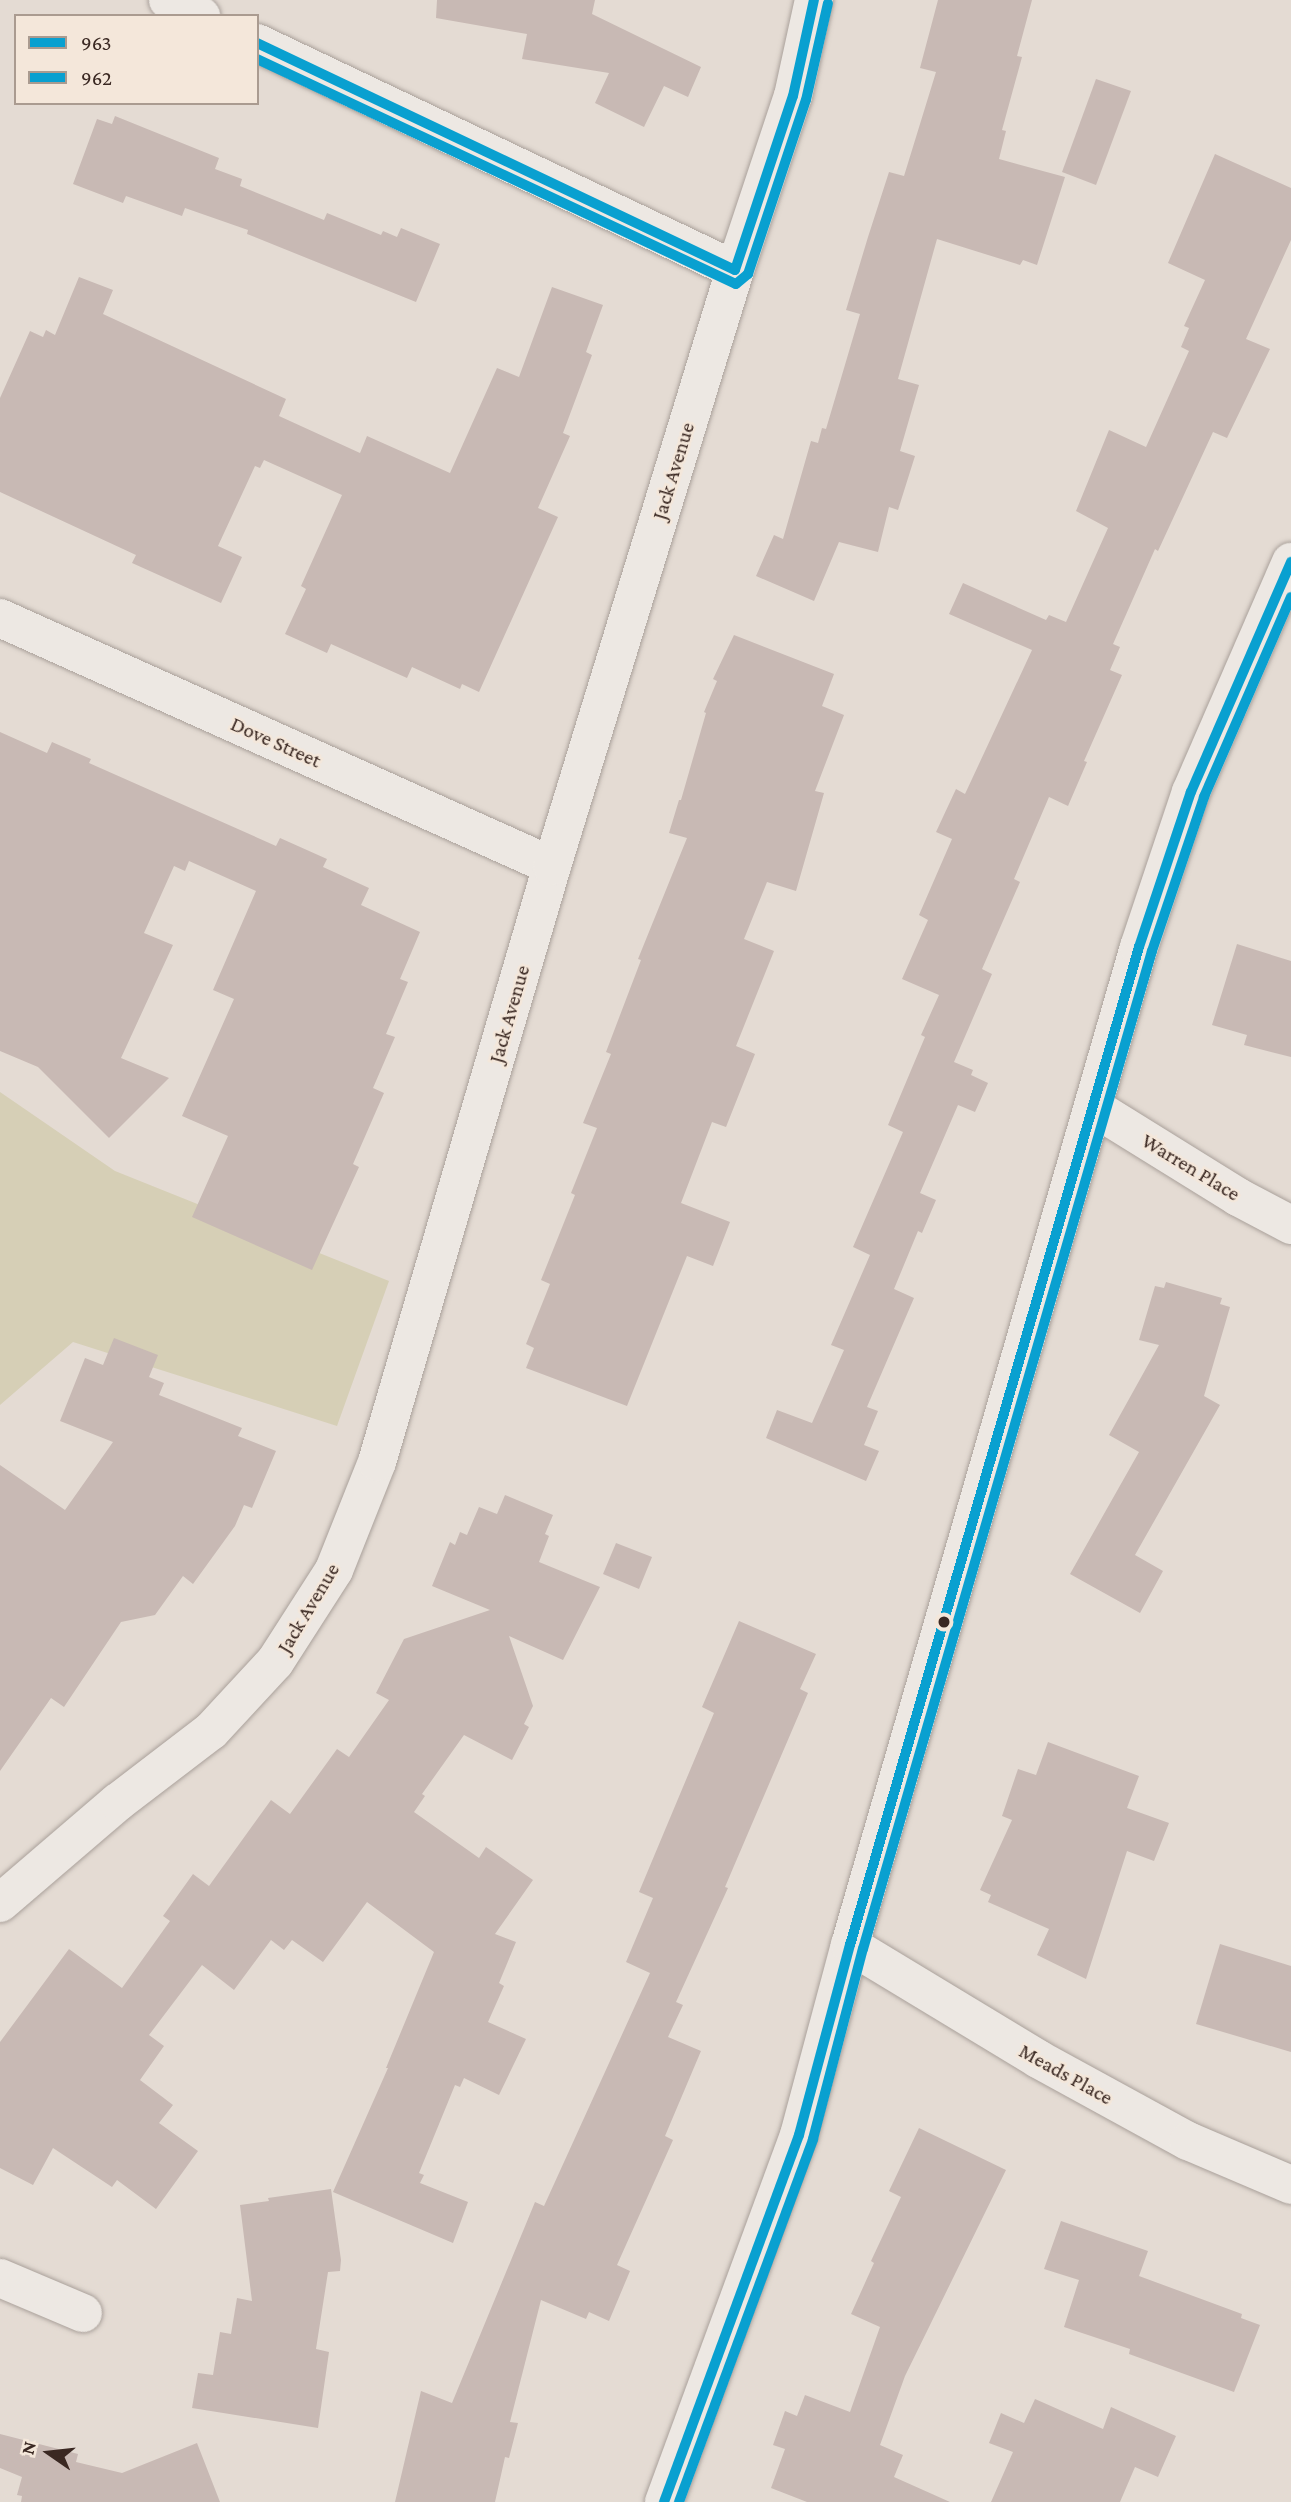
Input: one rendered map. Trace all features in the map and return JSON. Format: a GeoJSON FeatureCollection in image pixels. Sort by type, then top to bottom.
{"type":"FeatureCollection","features":[{"type":"Feature","properties":{"kind":"street"},"geometry":{"type":"LineString","coordinates":[[168,0],[197,14]]}},
{"type":"Feature","properties":{"kind":"street","name":"Jack Avenue"},"geometry":{"type":"LineString","coordinates":[[0,1903],[98,1819],[211,1731],[275,1662],[334,1570],[377,1462],[552,866],[735,270],[793,96],[814,0]]}},
{"type":"Feature","properties":{"kind":"street"},"geometry":{"type":"LineString","coordinates":[[259,44],[735,270]]}},
{"type":"Feature","properties":{"kind":"street"},"geometry":{"type":"LineString","coordinates":[[664,2502],[799,2134],[850,1945],[1139,947],[1191,792],[1291,562]]}},
{"type":"Feature","properties":{"kind":"street","name":"Dove Street"},"geometry":{"type":"LineString","coordinates":[[0,618],[552,866]]}},
{"type":"Feature","properties":{"kind":"street","name":"Warren Place"},"geometry":{"type":"LineString","coordinates":[[1093,1107],[1238,1197],[1291,1225]]}},
{"type":"Feature","properties":{"kind":"street","name":"Meads Place"},"geometry":{"type":"LineString","coordinates":[[850,1945],[1038,2059],[1188,2141],[1291,2185]]}},
{"type":"Feature","properties":{"kind":"street"},"geometry":{"type":"LineString","coordinates":[[0,2278],[83,2313]]}},
{"type":"Feature","properties":{"kind":"shaded area"},"geometry":{"type":"Polygon","coordinates":[[[0,1092],[115,1171],[389,1281],[337,1426],[73,1342],[0,1405],[0,1092]]]}},
{"type":"Feature","properties":{"kind":"building"},"geometry":{"type":"Polygon","coordinates":[[[437,0],[595,0],[592,14],[701,67],[688,97],[664,86],[644,127],[595,103],[609,73],[522,59],[527,34],[436,18],[437,0]]]}},
{"type":"Feature","properties":{"kind":"building"},"geometry":{"type":"Polygon","coordinates":[[[938,0],[1032,0],[1017,56],[1022,57],[1002,130],[1006,131],[999,159],[1065,177],[1037,265],[1023,260],[1020,265],[937,239],[898,379],[919,385],[900,451],[915,456],[898,510],[889,507],[878,552],[839,542],[814,601],[756,576],[774,535],[783,539],[811,441],[818,443],[822,428],[826,429],[860,314],[846,310],[868,237],[889,172],[904,176],[936,72],[920,68],[938,0]]]}},
{"type":"Feature","properties":{"kind":"building"},"geometry":{"type":"Polygon","coordinates":[[[1096,79],[1131,91],[1096,185],[1062,172],[1096,79]]]}},
{"type":"Feature","properties":{"kind":"building"},"geometry":{"type":"Polygon","coordinates":[[[115,116],[219,158],[215,169],[242,179],[240,186],[324,220],[327,213],[381,235],[383,231],[397,237],[401,228],[440,244],[416,302],[247,234],[248,230],[185,208],[182,216],[126,196],[123,203],[73,184],[97,119],[112,124],[115,116]]]}},
{"type":"Feature","properties":{"kind":"building"},"geometry":{"type":"Polygon","coordinates":[[[1215,154],[1291,188],[1291,240],[1246,339],[1270,349],[1227,438],[1213,432],[1158,551],[1155,549],[1113,644],[1120,647],[1110,670],[1122,675],[1084,761],[1087,762],[1068,806],[1049,797],[1014,879],[1020,882],[982,969],[992,974],[954,1062],[973,1070],[971,1075],[988,1083],[975,1112],[958,1105],[920,1193],[936,1200],[922,1233],[918,1231],[894,1289],[914,1298],[867,1407],[878,1411],[864,1445],[879,1451],[866,1481],[766,1438],[777,1410],[812,1423],[844,1350],[831,1345],[870,1255],[853,1247],[903,1132],[888,1125],[925,1037],[921,1035],[939,995],[902,979],[928,920],[919,915],[952,839],[936,832],[956,789],[965,794],[1032,650],[949,614],[963,583],[1046,620],[1049,615],[1066,622],[1108,528],[1076,511],[1109,430],[1146,447],[1189,351],[1181,347],[1189,328],[1184,326],[1205,280],[1168,263],[1215,154]]]}},
{"type":"Feature","properties":{"kind":"building"},"geometry":{"type":"Polygon","coordinates":[[[79,277],[113,290],[103,314],[286,399],[279,416],[360,453],[367,436],[450,473],[497,368],[519,377],[552,287],[603,305],[586,352],[592,355],[563,433],[570,436],[538,508],[558,517],[479,692],[462,684],[460,689],[412,667],[407,678],[331,644],[327,653],[285,634],[306,589],[301,586],[342,495],[264,460],[260,468],[255,466],[218,546],[242,557],[221,603],[132,563],[136,555],[0,492],[0,398],[30,331],[43,337],[46,330],[55,335],[79,277]]]}},
{"type":"Feature","properties":{"kind":"building"},"geometry":{"type":"Polygon","coordinates":[[[734,635],[834,674],[822,706],[844,715],[815,791],[824,793],[796,891],[767,882],[744,939],[774,951],[736,1046],[755,1054],[726,1127],[712,1122],[681,1203],[730,1222],[713,1266],[687,1256],[627,1406],[526,1368],[534,1348],[526,1344],[550,1284],[541,1280],[575,1195],[571,1193],[597,1128],[583,1123],[611,1054],[606,1052],[641,960],[638,959],[687,838],[669,833],[681,800],[706,713],[704,712],[717,681],[713,679],[734,635]]]}},
{"type":"Feature","properties":{"kind":"building"},"geometry":{"type":"Polygon","coordinates":[[[0,732],[47,753],[52,742],[91,759],[89,763],[276,846],[280,838],[327,859],[323,867],[369,888],[361,905],[420,932],[400,979],[408,982],[386,1034],[395,1037],[373,1088],[384,1093],[353,1164],[359,1167],[312,1270],[192,1217],[228,1136],[182,1116],[234,999],[213,990],[256,891],[189,861],[185,871],[174,866],[144,933],[173,945],[121,1058],[169,1078],[109,1138],[38,1067],[0,1051],[0,732]]]}},
{"type":"Feature","properties":{"kind":"building"},"geometry":{"type":"Polygon","coordinates":[[[1237,944],[1291,961],[1291,1057],[1244,1045],[1247,1035],[1212,1025],[1237,944]]]}},
{"type":"Feature","properties":{"kind":"building"},"geometry":{"type":"Polygon","coordinates":[[[1166,1282],[1222,1298],[1220,1304],[1230,1307],[1204,1396],[1220,1405],[1135,1555],[1163,1571],[1140,1613],[1070,1574],[1139,1452],[1109,1435],[1159,1345],[1139,1340],[1155,1286],[1164,1288],[1166,1282]]]}},
{"type":"Feature","properties":{"kind":"building"},"geometry":{"type":"Polygon","coordinates":[[[114,1338],[158,1355],[149,1377],[164,1383],[159,1395],[242,1428],[238,1436],[276,1451],[252,1508],[244,1505],[235,1526],[193,1584],[183,1576],[155,1615],[121,1622],[64,1707],[51,1698],[0,1771],[0,1465],[65,1510],[113,1442],[60,1421],[85,1358],[103,1365],[114,1338]]]}},
{"type":"Feature","properties":{"kind":"building"},"geometry":{"type":"Polygon","coordinates":[[[505,1495],[553,1515],[545,1534],[549,1536],[539,1562],[600,1587],[563,1660],[509,1636],[533,1706],[524,1724],[529,1727],[512,1760],[464,1735],[422,1794],[425,1796],[414,1812],[479,1858],[486,1847],[533,1880],[495,1934],[516,1942],[499,1983],[504,1986],[488,2022],[526,2039],[499,2095],[464,2078],[460,2087],[455,2085],[419,2173],[424,2175],[420,2183],[468,2202],[453,2243],[333,2192],[388,2068],[434,1952],[367,1902],[323,1962],[292,1940],[284,1950],[271,1940],[234,1990],[202,1965],[149,2035],[164,2046],[140,2080],[173,2105],[159,2123],[198,2151],[156,2209],[117,2180],[112,2187],[53,2148],[33,2185],[0,2168],[0,2042],[69,1949],[122,1988],[170,1921],[163,1916],[193,1874],[209,1886],[271,1800],[290,1814],[337,1749],[349,1757],[389,1700],[376,1693],[404,1639],[490,1610],[432,1586],[450,1542],[455,1545],[460,1532],[467,1535],[479,1507],[497,1514],[505,1495]]]}},
{"type":"Feature","properties":{"kind":"building"},"geometry":{"type":"Polygon","coordinates":[[[616,1543],[652,1557],[639,1589],[603,1574],[616,1543]]]}},
{"type":"Feature","properties":{"kind":"building"},"geometry":{"type":"Polygon","coordinates":[[[739,1621],[816,1654],[800,1689],[808,1693],[725,1887],[728,1888],[676,2002],[683,2005],[668,2037],[701,2051],[665,2136],[673,2140],[617,2265],[630,2271],[609,2321],[589,2312],[586,2319],[541,2300],[510,2422],[518,2423],[509,2458],[505,2457],[495,2502],[395,2502],[421,2391],[452,2403],[535,2202],[544,2206],[650,1973],[626,1962],[653,1898],[639,1892],[714,1713],[702,1707],[739,1621]]]}},
{"type":"Feature","properties":{"kind":"building"},"geometry":{"type":"Polygon","coordinates":[[[1048,1742],[1139,1776],[1127,1808],[1169,1823],[1154,1861],[1127,1851],[1086,1979],[1037,1955],[1049,1929],[988,1902],[991,1895],[980,1890],[1012,1820],[1002,1816],[1018,1769],[1036,1775],[1048,1742]]]}},
{"type":"Feature","properties":{"kind":"building"},"geometry":{"type":"Polygon","coordinates":[[[1220,1944],[1291,1966],[1291,2052],[1196,2024],[1220,1944]]]}},
{"type":"Feature","properties":{"kind":"building"},"geometry":{"type":"Polygon","coordinates":[[[919,2128],[1006,2170],[905,2376],[880,2445],[903,2455],[894,2477],[950,2502],[807,2502],[771,2488],[785,2449],[773,2445],[785,2411],[797,2416],[805,2395],[850,2412],[880,2327],[851,2314],[874,2263],[871,2261],[901,2197],[889,2191],[919,2128]]]}},
{"type":"Feature","properties":{"kind":"building"},"geometry":{"type":"Polygon","coordinates":[[[331,2189],[341,2260],[340,2271],[328,2272],[316,2349],[329,2352],[318,2428],[192,2408],[198,2373],[213,2375],[220,2332],[231,2334],[237,2298],[252,2301],[240,2205],[331,2189]]]}},
{"type":"Feature","properties":{"kind":"building"},"geometry":{"type":"Polygon","coordinates":[[[1061,2221],[1148,2251],[1139,2276],[1242,2314],[1241,2318],[1260,2325],[1234,2392],[1129,2354],[1130,2349],[1064,2327],[1079,2280],[1044,2269],[1061,2221]]]}},
{"type":"Feature","properties":{"kind":"building"},"geometry":{"type":"Polygon","coordinates":[[[1035,2399],[1103,2429],[1111,2407],[1176,2436],[1158,2477],[1135,2467],[1120,2502],[991,2502],[1013,2452],[989,2443],[1001,2413],[1024,2423],[1035,2399]]]}},
{"type":"Feature","properties":{"kind":"building"},"geometry":{"type":"Polygon","coordinates":[[[0,2434],[78,2454],[76,2462],[122,2473],[197,2443],[220,2502],[21,2502],[22,2496],[17,2495],[22,2477],[0,2468],[0,2434]]]}},
{"type":"Feature","properties":{"kind":"transit line","name":"963"},"geometry":{"type":"LineString","coordinates":[[259,44],[735,270],[793,96],[814,0]]}},
{"type":"Feature","properties":{"kind":"transit line","name":"962"},"geometry":{"type":"LineString","coordinates":[[259,60],[736,284],[748,274],[806,100],[828,3]]}},
{"type":"Feature","properties":{"kind":"transit line","name":"963"},"geometry":{"type":"LineString","coordinates":[[664,2502],[799,2135],[850,1945],[1139,947],[1191,792],[1291,562]]}},
{"type":"Feature","properties":{"kind":"transit line","name":"962"},"geometry":{"type":"LineString","coordinates":[[679,2502],[813,2139],[863,1949],[1152,951],[1204,797],[1291,597]]}}]}
